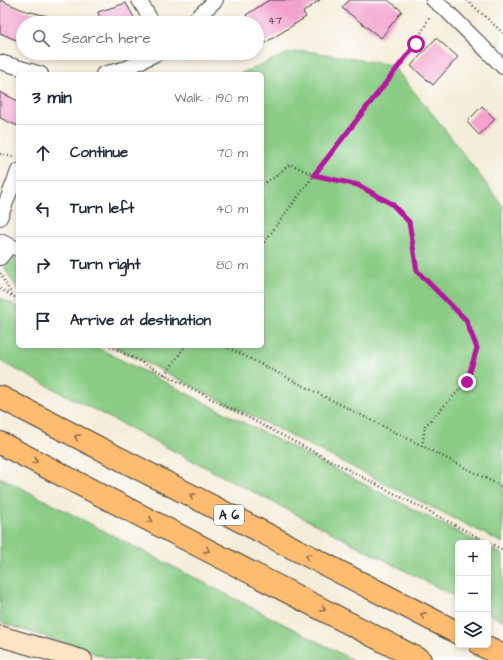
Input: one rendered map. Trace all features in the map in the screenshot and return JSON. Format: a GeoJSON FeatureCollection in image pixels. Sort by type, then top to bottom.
{"type":"FeatureCollection","features":[{"type":"Feature","properties":{"kind":"highway","name":"A 6"},"geometry":{"type":"LineString","coordinates":[[0,397],[455,631]]}},
{"type":"Feature","properties":{"kind":"highway"},"geometry":{"type":"LineString","coordinates":[[0,443],[420,660]]}},
{"type":"Feature","properties":{"kind":"highway"},"geometry":{"type":"LineString","coordinates":[[487,648],[503,656]]}},
{"type":"Feature","properties":{"kind":"main road"},"geometry":{"type":"LineString","coordinates":[[0,636],[82,660]]}},
{"type":"Feature","properties":{"kind":"street"},"geometry":{"type":"LineString","coordinates":[[139,0],[149,16]]}},
{"type":"Feature","properties":{"kind":"street"},"geometry":{"type":"LineString","coordinates":[[199,16],[216,0]]}},
{"type":"Feature","properties":{"kind":"street"},"geometry":{"type":"LineString","coordinates":[[436,1],[503,67]]}},
{"type":"Feature","properties":{"kind":"street"},"geometry":{"type":"LineString","coordinates":[[111,72],[127,68],[144,60]]}},
{"type":"Feature","properties":{"kind":"street"},"geometry":{"type":"LineString","coordinates":[[0,62],[33,72]]}},
{"type":"Feature","properties":{"kind":"street"},"geometry":{"type":"LineString","coordinates":[[0,218],[16,176]]}},
{"type":"Feature","properties":{"kind":"street"},"geometry":{"type":"LineString","coordinates":[[0,258],[9,245]]}},
{"type":"Feature","properties":{"kind":"path"},"geometry":{"type":"LineString","coordinates":[[467,0],[503,33]]}},
{"type":"Feature","properties":{"kind":"path"},"geometry":{"type":"LineString","coordinates":[[264,242],[314,175],[416,44],[436,1]]}},
{"type":"Feature","properties":{"kind":"path"},"geometry":{"type":"LineString","coordinates":[[0,154],[16,158]]}},
{"type":"Feature","properties":{"kind":"path"},"geometry":{"type":"LineString","coordinates":[[264,183],[275,177],[290,164],[314,175],[358,185],[392,204],[409,222],[417,271],[466,320],[477,348],[467,382],[425,426],[422,446]]}},
{"type":"Feature","properties":{"kind":"path"},"geometry":{"type":"LineString","coordinates":[[0,273],[12,295]]}},
{"type":"Feature","properties":{"kind":"path"},"geometry":{"type":"LineString","coordinates":[[0,289],[16,297]]}},
{"type":"Feature","properties":{"kind":"path"},"geometry":{"type":"LineString","coordinates":[[114,348],[503,550]]}},
{"type":"Feature","properties":{"kind":"path"},"geometry":{"type":"LineString","coordinates":[[165,375],[184,348]]}},
{"type":"Feature","properties":{"kind":"path"},"geometry":{"type":"LineString","coordinates":[[229,348],[503,487]]}},
{"type":"Feature","properties":{"kind":"green space"},"geometry":{"type":"Polygon","coordinates":[[[306,51],[392,65],[439,122],[503,206],[503,543],[117,348],[264,348],[264,72],[244,72],[289,53],[306,51]]]}},
{"type":"Feature","properties":{"kind":"green space"},"geometry":{"type":"Polygon","coordinates":[[[14,258],[16,258],[16,287],[4,267],[14,258]]]}},
{"type":"Feature","properties":{"kind":"green space"},"geometry":{"type":"Polygon","coordinates":[[[0,298],[16,306],[16,348],[98,348],[473,540],[455,540],[455,596],[0,361],[0,298]]]}},
{"type":"Feature","properties":{"kind":"green space"},"geometry":{"type":"Polygon","coordinates":[[[0,477],[353,660],[114,660],[0,622],[0,477]]]}},
{"type":"Feature","properties":{"kind":"green space"},"geometry":{"type":"Polygon","coordinates":[[[491,549],[503,555],[503,621],[491,615],[491,549]]]}},
{"type":"Feature","properties":{"kind":"building"},"geometry":{"type":"Polygon","coordinates":[[[0,0],[23,10],[47,16],[16,16],[16,40],[0,33],[0,0]]]}},
{"type":"Feature","properties":{"kind":"building"},"geometry":{"type":"Polygon","coordinates":[[[269,0],[320,0],[303,12],[306,17],[265,43],[264,16],[246,15],[269,0]]]}},
{"type":"Feature","properties":{"kind":"building"},"geometry":{"type":"Polygon","coordinates":[[[349,0],[388,0],[402,11],[381,38],[342,8],[349,0]]]}},
{"type":"Feature","properties":{"kind":"building"},"geometry":{"type":"Polygon","coordinates":[[[126,3],[133,16],[99,16],[98,12],[126,3]]]}},
{"type":"Feature","properties":{"kind":"building"},"geometry":{"type":"Polygon","coordinates":[[[436,38],[458,57],[433,85],[411,66],[436,38]]]}},
{"type":"Feature","properties":{"kind":"building"},"geometry":{"type":"Polygon","coordinates":[[[0,92],[16,100],[16,125],[0,118],[0,92]]]}},
{"type":"Feature","properties":{"kind":"building"},"geometry":{"type":"Polygon","coordinates":[[[482,106],[495,119],[479,135],[467,122],[482,106]]]}},
{"type":"Feature","properties":{"kind":"route"},"geometry":{"type":"LineString","coordinates":[[416,44],[314,175],[358,185],[392,204],[409,222],[417,271],[466,320],[477,348],[467,382]]}}]}
